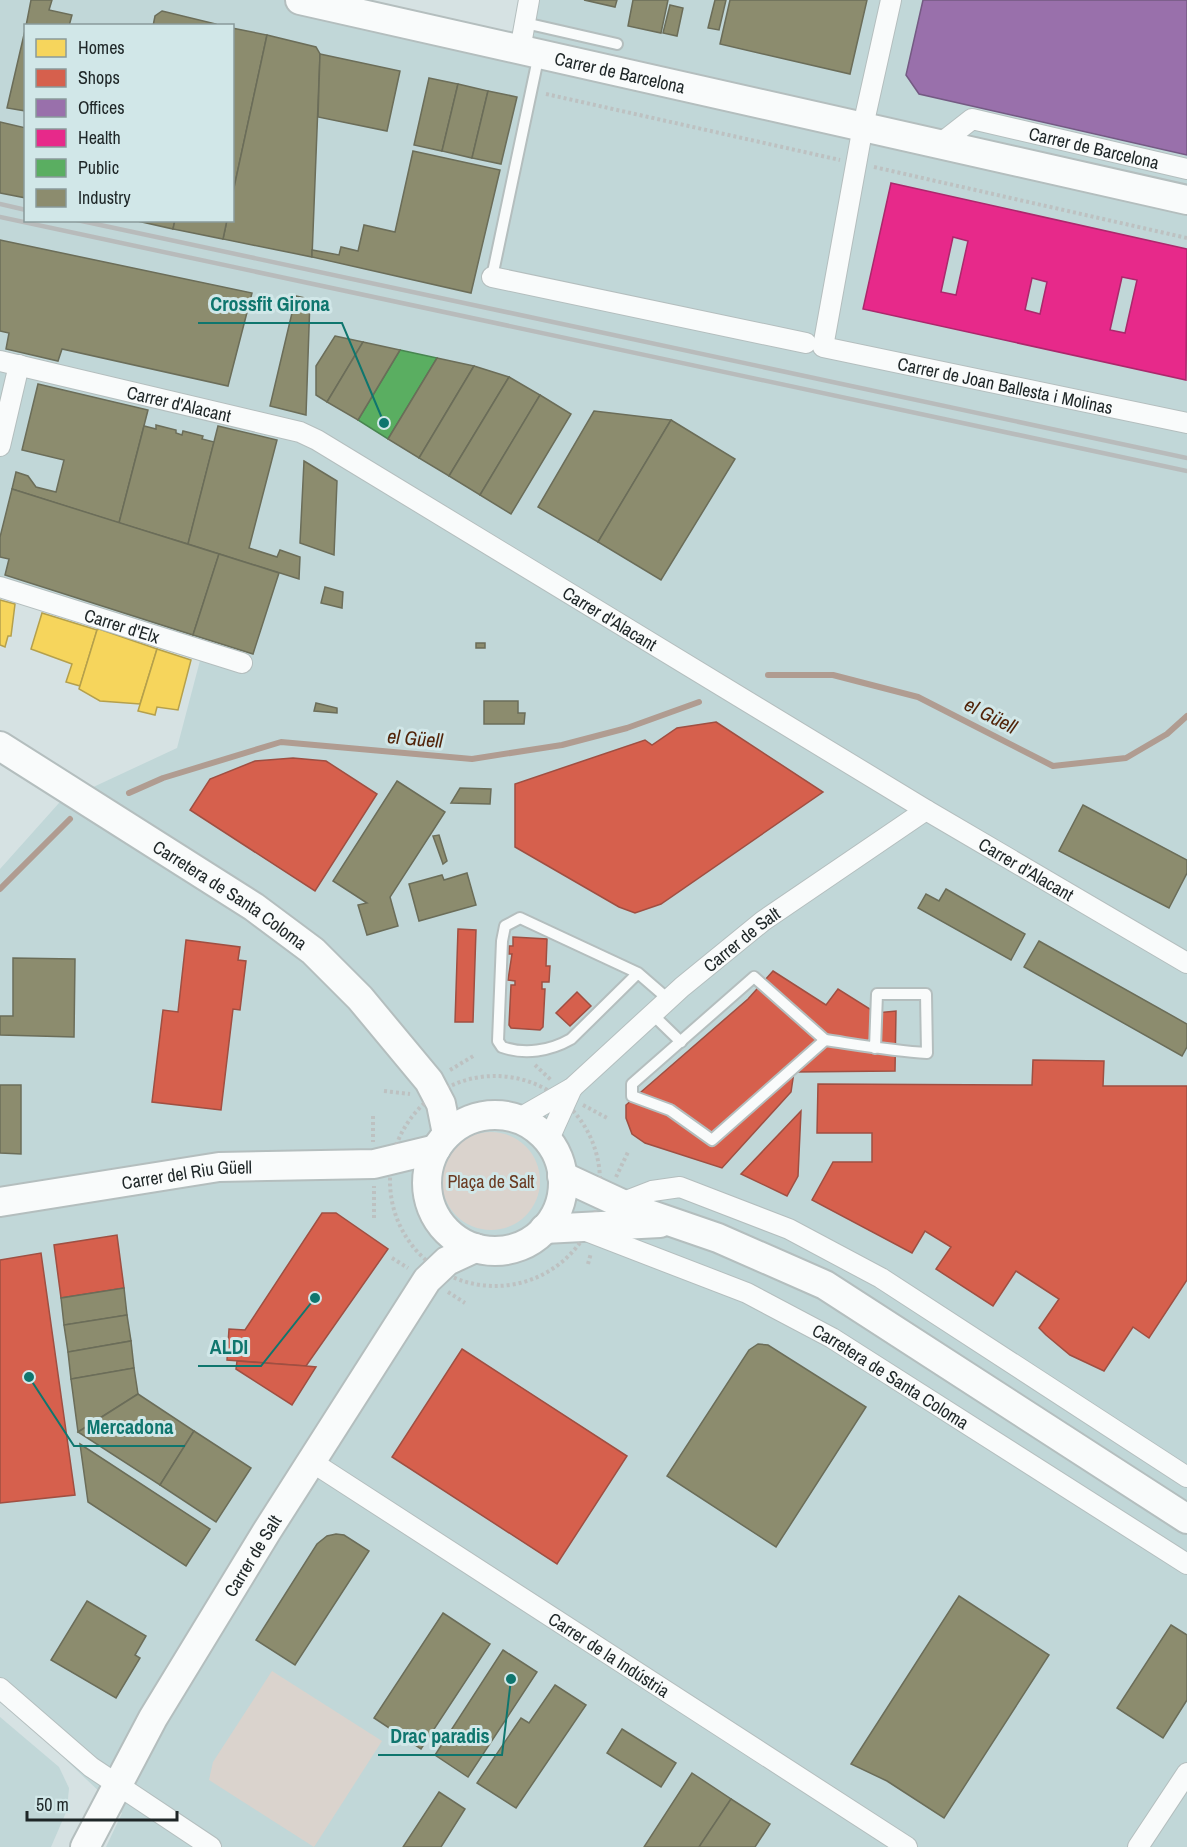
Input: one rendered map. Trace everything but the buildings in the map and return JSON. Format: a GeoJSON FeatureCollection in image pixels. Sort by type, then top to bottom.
{"type":"FeatureCollection","features":[{"type":"Feature","properties":{"kind":"street","name":"Carrer de Barcelona"},"geometry":{"type":"LineString","coordinates":[[300,0],[528,42],[863,126],[1187,200]]}},
{"type":"Feature","properties":{"kind":"street"},"geometry":{"type":"LineString","coordinates":[[528,42],[529,0]]}},
{"type":"Feature","properties":{"kind":"street"},"geometry":{"type":"LineString","coordinates":[[814,345],[891,0]]}},
{"type":"Feature","properties":{"kind":"street","name":"Carrer de Barcelona"},"geometry":{"type":"LineString","coordinates":[[940,144],[972,119],[1187,169]]}},
{"type":"Feature","properties":{"kind":"street","name":"Carrer de Joan Ballesta i Molinas"},"geometry":{"type":"LineString","coordinates":[[492,277],[1187,423]]}},
{"type":"Feature","properties":{"kind":"street"},"geometry":{"type":"LineString","coordinates":[[0,446],[10,363]]}},
{"type":"Feature","properties":{"kind":"street","name":"Carrer d'Alacant"},"geometry":{"type":"LineString","coordinates":[[10,363],[289,429],[317,440],[926,810],[1187,963]]}},
{"type":"Feature","properties":{"kind":"street","name":"Carrer d'Elx"},"geometry":{"type":"LineString","coordinates":[[0,587],[242,663]]}},
{"type":"Feature","properties":{"kind":"street","name":"Carretera de Santa Coloma"},"geometry":{"type":"LineString","coordinates":[[0,746],[254,907],[313,951],[360,998],[428,1091],[441,1104],[442,1142]]}},
{"type":"Feature","properties":{"kind":"street","name":"Carrer de Salt"},"geometry":{"type":"LineString","coordinates":[[518,1119],[572,1088],[668,999],[763,921],[926,810]]}},
{"type":"Feature","properties":{"kind":"street","name":"Carrer de Salt"},"geometry":{"type":"LineString","coordinates":[[549,1141],[572,1088]]}},
{"type":"Feature","properties":{"kind":"street","name":"Carretera de Santa Coloma"},"geometry":{"type":"LineString","coordinates":[[428,1091],[475,1118]]}},
{"type":"Feature","properties":{"kind":"street"},"geometry":{"type":"LineString","coordinates":[[493,1115],[518,1119],[535,1128],[549,1141],[558,1158],[562,1176],[560,1202],[544,1229],[530,1241],[512,1248],[494,1251],[475,1248],[453,1236],[440,1222],[428,1192],[428,1173],[442,1142],[475,1118],[493,1115]]}},
{"type":"Feature","properties":{"kind":"street","name":"Carrer del Riu Güell"},"geometry":{"type":"LineString","coordinates":[[0,1202],[219,1167],[374,1164],[442,1142]]}},
{"type":"Feature","properties":{"kind":"street","name":"Carrer del Riu Güell"},"geometry":{"type":"LineString","coordinates":[[374,1164],[412,1181],[428,1192]]}},
{"type":"Feature","properties":{"kind":"street","name":"Carretera de Santa Coloma"},"geometry":{"type":"LineString","coordinates":[[562,1176],[668,1222],[718,1238],[825,1285],[1187,1520]]}},
{"type":"Feature","properties":{"kind":"street"},"geometry":{"type":"LineString","coordinates":[[621,1203],[652,1191],[680,1187],[789,1229],[881,1278],[1187,1477]]}},
{"type":"Feature","properties":{"kind":"street","name":"Carrer de Salt"},"geometry":{"type":"LineString","coordinates":[[433,1273],[440,1241],[440,1222]]}},
{"type":"Feature","properties":{"kind":"street","name":"Carretera de Santa Coloma"},"geometry":{"type":"LineString","coordinates":[[544,1229],[668,1222]]}},
{"type":"Feature","properties":{"kind":"street","name":"Carretera de Santa Coloma"},"geometry":{"type":"LineString","coordinates":[[573,1226],[613,1244],[747,1293],[832,1338],[1187,1564]]}},
{"type":"Feature","properties":{"kind":"street","name":"Carrer de Salt"},"geometry":{"type":"LineString","coordinates":[[85,1847],[117,1782],[153,1718],[433,1273],[447,1261],[475,1248]]}},
{"type":"Feature","properties":{"kind":"street","name":"Carrer de la Indústria"},"geometry":{"type":"LineString","coordinates":[[312,1462],[907,1847]]}},
{"type":"Feature","properties":{"kind":"street"},"geometry":{"type":"LineString","coordinates":[[0,1688],[91,1767],[117,1782],[211,1847]]}},
{"type":"Feature","properties":{"kind":"street"},"geometry":{"type":"LineString","coordinates":[[1137,1847],[1187,1773]]}},
{"type":"Feature","properties":{"kind":"lane"},"geometry":{"type":"LineString","coordinates":[[492,277],[528,42],[617,44]]}},
{"type":"Feature","properties":{"kind":"lane"},"geometry":{"type":"LineString","coordinates":[[638,973],[571,1039],[561,1045],[533,1051],[513,1051],[502,1047],[498,1041],[503,933],[505,926],[520,918],[638,973],[668,999]]}},
{"type":"Feature","properties":{"kind":"lane"},"geometry":{"type":"LineString","coordinates":[[825,1040],[712,1140],[670,1110],[634,1098],[632,1084],[754,976],[825,1040],[875,1048],[927,1053],[926,994],[878,993],[875,1048]]}},
{"type":"Feature","properties":{"kind":"lane"},"geometry":{"type":"LineString","coordinates":[[652,1014],[681,1042]]}},
{"type":"Feature","properties":{"kind":"path"},"geometry":{"type":"LineString","coordinates":[[397,1142],[407,1122],[428,1091]]}},
{"type":"Feature","properties":{"kind":"shaded area"},"geometry":{"type":"Polygon","coordinates":[[[0,0],[300,0],[519,50],[529,0],[1187,0],[1187,1847],[106,1847],[122,1813],[68,1762],[0,1684],[0,869],[59,803],[177,748],[202,653],[0,592],[0,0]]]}},
{"type":"Feature","properties":{"kind":"shaded area"},"geometry":{"type":"Polygon","coordinates":[[[0,1717],[59,1767],[69,1788],[67,1810],[51,1847],[0,1847],[0,1717]]]}},
{"type":"Feature","properties":{"kind":"green space","name":"Plaça de Salt"},"geometry":{"type":"Polygon","coordinates":[[[491,1132],[510,1136],[526,1146],[536,1162],[540,1181],[536,1200],[526,1216],[510,1226],[491,1230],[472,1226],[456,1216],[446,1200],[442,1181],[446,1162],[456,1146],[472,1136],[491,1132]]]}},
{"type":"Feature","properties":{"kind":"green space"},"geometry":{"type":"Polygon","coordinates":[[[272,1671],[382,1741],[314,1847],[209,1780],[213,1762],[272,1671]]]}},
{"type":"Feature","properties":{"kind":"waterway","name":"el Güell"},"geometry":{"type":"LineString","coordinates":[[768,675],[833,675],[918,697],[1053,766],[1126,758],[1167,734],[1187,716]]}},
{"type":"Feature","properties":{"kind":"waterway","name":"el Güell"},"geometry":{"type":"LineString","coordinates":[[129,793],[163,778],[281,742],[472,759],[562,745],[627,728],[699,702]]}},
{"type":"Feature","properties":{"kind":"waterway","name":"el Güell"},"geometry":{"type":"LineString","coordinates":[[0,889],[70,819]]}},
{"type":"Feature","properties":{"kind":"railway"},"geometry":{"type":"LineString","coordinates":[[0,204],[24,210]]}},
{"type":"Feature","properties":{"kind":"railway"},"geometry":{"type":"LineString","coordinates":[[0,217],[1187,471]]}},
{"type":"Feature","properties":{"kind":"railway"},"geometry":{"type":"LineString","coordinates":[[86,222],[1187,458]]}},
{"type":"Feature","properties":{"kind":"place","name":"Crossfit Girona"},"geometry":{"type":"Point","coordinates":[384,423]}},
{"type":"Feature","properties":{"kind":"place","name":"ALDI"},"geometry":{"type":"Point","coordinates":[315,1298]}},
{"type":"Feature","properties":{"kind":"place","name":"Mercadona"},"geometry":{"type":"Point","coordinates":[29,1377]}},
{"type":"Feature","properties":{"kind":"place","name":"Drac paradis"},"geometry":{"type":"Point","coordinates":[511,1679]}}]}
